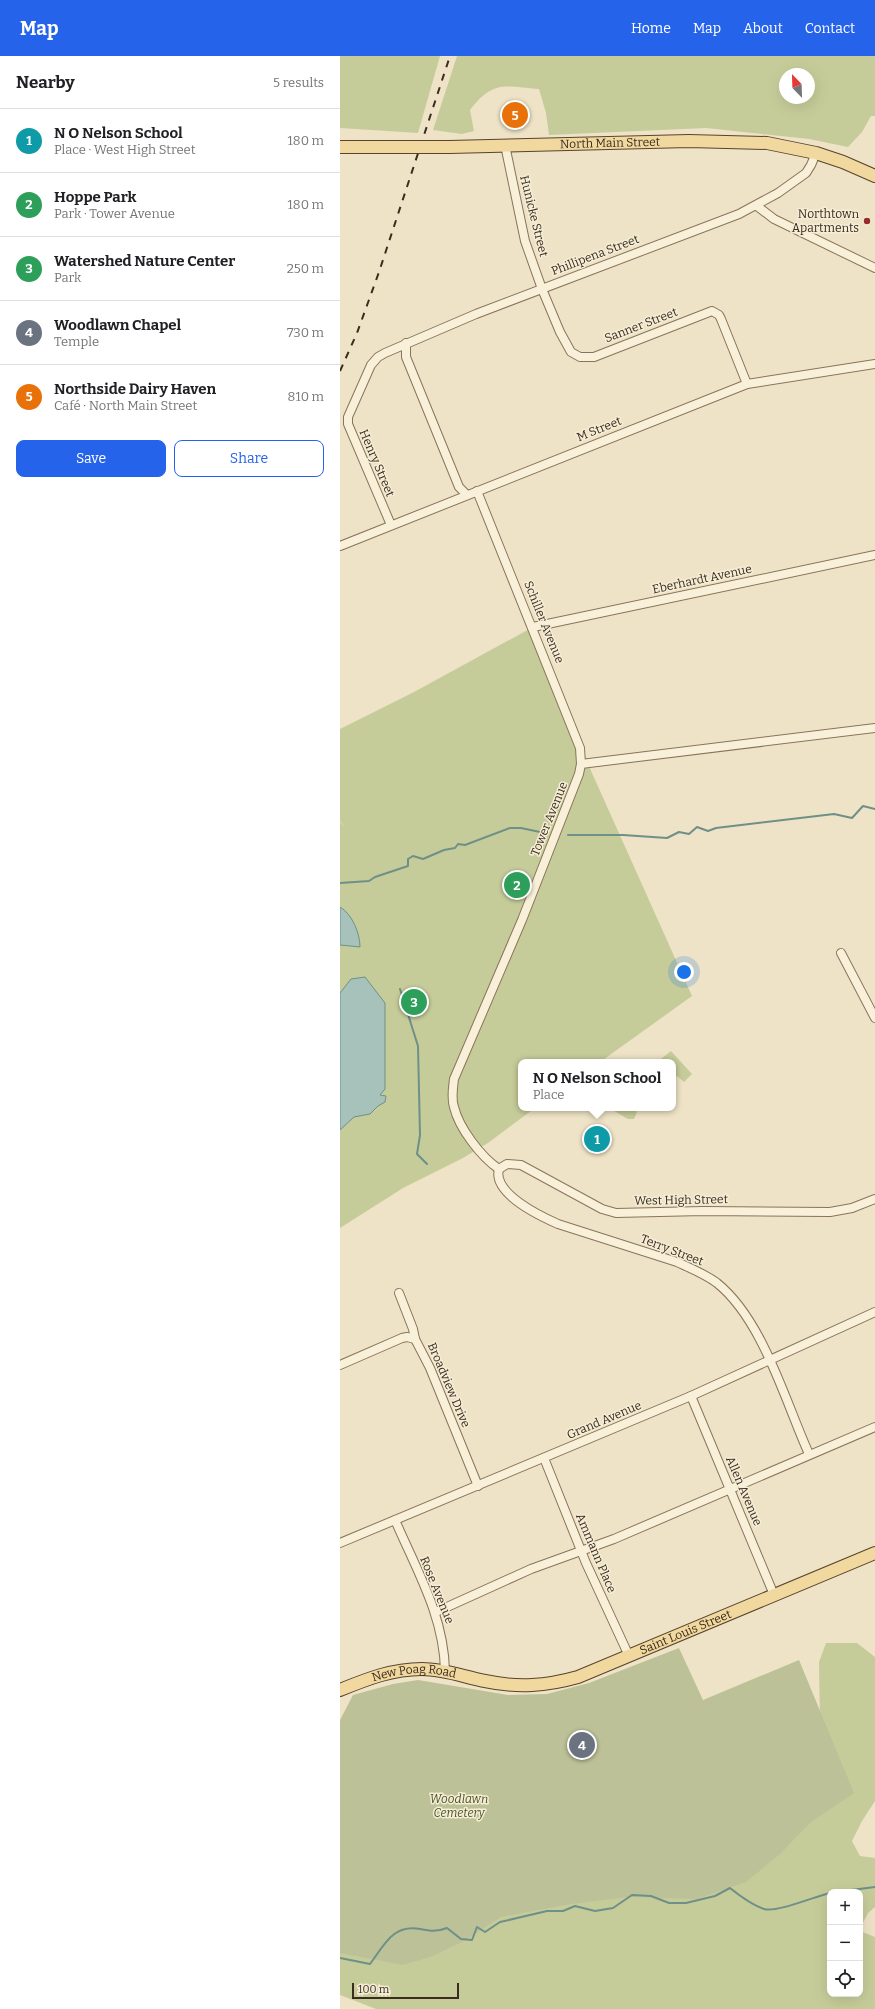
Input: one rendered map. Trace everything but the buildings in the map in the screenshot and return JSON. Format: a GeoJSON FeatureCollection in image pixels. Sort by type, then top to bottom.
{"type":"FeatureCollection","features":[{"type":"Feature","properties":{"kind":"main road","name":"North Main Street"},"geometry":{"type":"LineString","coordinates":[[340,147],[449,147],[689,141],[770,143],[816,153],[843,162],[875,176]]}},
{"type":"Feature","properties":{"kind":"main road","name":"Saint Louis Street"},"geometry":{"type":"LineString","coordinates":[[490,1682],[514,1686],[545,1685],[578,1677],[875,1553]]}},
{"type":"Feature","properties":{"kind":"main road","name":"New Poag Road"},"geometry":{"type":"LineString","coordinates":[[340,1690],[390,1672],[422,1669],[445,1671],[490,1682]]}},
{"type":"Feature","properties":{"kind":"street","name":"Hunicke Street"},"geometry":{"type":"LineString","coordinates":[[505,145],[525,241],[542,288],[564,340],[575,355]]}},
{"type":"Feature","properties":{"kind":"street","name":"Phillipena Street"},"geometry":{"type":"LineString","coordinates":[[371,365],[378,357],[406,343],[542,288],[757,206],[806,173],[816,153]]}},
{"type":"Feature","properties":{"kind":"street"},"geometry":{"type":"LineString","coordinates":[[757,206],[774,219],[875,268]]}},
{"type":"Feature","properties":{"kind":"street","name":"Sanner Street"},"geometry":{"type":"LineString","coordinates":[[575,355],[589,358],[594,357],[712,310],[716,312],[721,319],[746,384]]}},
{"type":"Feature","properties":{"kind":"street"},"geometry":{"type":"LineString","coordinates":[[406,343],[406,357],[460,487],[467,495]]}},
{"type":"Feature","properties":{"kind":"street","name":"M Street"},"geometry":{"type":"LineString","coordinates":[[340,546],[746,384],[875,364]]}},
{"type":"Feature","properties":{"kind":"street","name":"Henry Street"},"geometry":{"type":"LineString","coordinates":[[371,365],[348,417],[348,424],[391,525]]}},
{"type":"Feature","properties":{"kind":"street","name":"Schiller Avenue"},"geometry":{"type":"LineString","coordinates":[[478,491],[580,748],[581,764]]}},
{"type":"Feature","properties":{"kind":"street","name":"Eberhardt Avenue"},"geometry":{"type":"LineString","coordinates":[[533,627],[875,555]]}},
{"type":"Feature","properties":{"kind":"street"},"geometry":{"type":"LineString","coordinates":[[581,764],[875,728]]}},
{"type":"Feature","properties":{"kind":"street","name":"Tower Avenue"},"geometry":{"type":"LineString","coordinates":[[499,1169],[486,1159],[461,1123],[452,1099],[454,1079],[522,920],[580,774],[581,764]]}},
{"type":"Feature","properties":{"kind":"street"},"geometry":{"type":"LineString","coordinates":[[840,953],[875,1018]]}},
{"type":"Feature","properties":{"kind":"street","name":"West High Street"},"geometry":{"type":"LineString","coordinates":[[499,1169],[507,1164],[514,1163],[521,1165],[602,1209],[616,1213],[703,1211],[830,1212],[852,1208],[875,1199]]}},
{"type":"Feature","properties":{"kind":"street","name":"Terry Street"},"geometry":{"type":"LineString","coordinates":[[499,1169],[499,1179],[514,1199],[542,1217],[568,1228],[676,1262],[693,1269],[717,1284],[743,1310],[761,1341],[809,1454]]}},
{"type":"Feature","properties":{"kind":"street","name":"Broadview Drive"},"geometry":{"type":"LineString","coordinates":[[399,1293],[413,1329],[415,1339],[430,1368],[478,1486]]}},
{"type":"Feature","properties":{"kind":"street","name":"Grand Avenue"},"geometry":{"type":"LineString","coordinates":[[340,1543],[691,1396],[875,1312]]}},
{"type":"Feature","properties":{"kind":"street"},"geometry":{"type":"LineString","coordinates":[[340,1364],[402,1338],[415,1339]]}},
{"type":"Feature","properties":{"kind":"street","name":"Allen Avenue"},"geometry":{"type":"LineString","coordinates":[[691,1396],[774,1595]]}},
{"type":"Feature","properties":{"kind":"street"},"geometry":{"type":"LineString","coordinates":[[436,1612],[531,1569],[581,1551],[875,1427]]}},
{"type":"Feature","properties":{"kind":"street","name":"Ammann Place"},"geometry":{"type":"LineString","coordinates":[[544,1458],[581,1551],[629,1656]]}},
{"type":"Feature","properties":{"kind":"street","name":"Rose Avenue"},"geometry":{"type":"LineString","coordinates":[[395,1520],[436,1612],[442,1638],[445,1671]]}},
{"type":"Feature","properties":{"kind":"green space"},"geometry":{"type":"Polygon","coordinates":[[[340,56],[440,56],[418,133],[340,128],[340,56]]]}},
{"type":"Feature","properties":{"kind":"green space"},"geometry":{"type":"Polygon","coordinates":[[[457,56],[875,56],[875,116],[871,116],[862,132],[848,147],[809,139],[706,128],[549,135],[546,113],[539,89],[508,86],[493,89],[478,100],[470,110],[474,131],[462,134],[433,130],[457,56]]]}},
{"type":"Feature","properties":{"kind":"green space"},"geometry":{"type":"Polygon","coordinates":[[[533,627],[592,773],[692,996],[604,1059],[518,1059],[518,1111],[531,1111],[488,1143],[463,1158],[403,1188],[340,1228],[340,822],[345,827],[340,821],[340,729],[414,692],[533,627]]]}},
{"type":"Feature","properties":{"kind":"green space"},"geometry":{"type":"Polygon","coordinates":[[[671,1051],[692,1074],[684,1082],[676,1077],[676,1059],[661,1059],[671,1051]]]}},
{"type":"Feature","properties":{"kind":"green space"},"geometry":{"type":"Polygon","coordinates":[[[614,1111],[637,1112],[634,1119],[628,1119],[614,1111]]]}},
{"type":"Feature","properties":{"kind":"green space"},"geometry":{"type":"Polygon","coordinates":[[[826,1643],[857,1643],[875,1657],[875,1801],[862,1821],[852,1841],[860,1856],[875,1858],[875,1907],[868,1913],[863,1923],[863,1889],[827,1889],[827,1997],[863,1997],[863,1932],[875,1937],[875,2009],[376,2009],[340,1995],[340,1920],[820,1725],[819,1662],[826,1643]]]}},
{"type":"Feature","properties":{"kind":"green space","name":"Woodlawn Cemetery"},"geometry":{"type":"Polygon","coordinates":[[[679,1648],[703,1700],[799,1660],[854,1793],[810,1823],[780,1854],[746,1882],[697,1899],[628,1897],[571,1904],[501,1917],[466,1940],[433,1956],[403,1965],[340,1953],[340,1720],[353,1695],[393,1684],[418,1680],[508,1695],[547,1694],[589,1683],[679,1648]]]}},
{"type":"Feature","properties":{"kind":"water"},"geometry":{"type":"Polygon","coordinates":[[[340,907],[352,919],[359,936],[360,947],[340,945],[340,907]]]}},
{"type":"Feature","properties":{"kind":"water"},"geometry":{"type":"Polygon","coordinates":[[[365,977],[385,1003],[385,1089],[380,1095],[386,1096],[385,1102],[378,1106],[370,1114],[354,1117],[340,1130],[340,993],[351,979],[365,977]]]}},
{"type":"Feature","properties":{"kind":"waterway"},"geometry":{"type":"LineString","coordinates":[[568,835],[623,835],[667,838],[679,832],[689,834],[697,827],[708,831],[716,828],[834,814],[852,818],[863,806],[875,809]]}},
{"type":"Feature","properties":{"kind":"waterway"},"geometry":{"type":"LineString","coordinates":[[340,883],[369,881],[375,877],[408,866],[408,859],[413,856],[423,859],[444,850],[455,848],[458,844],[465,845],[510,828],[521,828],[540,832]]}},
{"type":"Feature","properties":{"kind":"waterway"},"geometry":{"type":"LineString","coordinates":[[400,989],[418,1046],[420,1135],[417,1154],[427,1164]]}},
{"type":"Feature","properties":{"kind":"waterway"},"geometry":{"type":"LineString","coordinates":[[859,1889],[875,1887]]}},
{"type":"Feature","properties":{"kind":"waterway"},"geometry":{"type":"LineString","coordinates":[[340,1958],[370,1964],[390,1938],[396,1933],[410,1928],[434,1931],[447,1928],[461,1939],[472,1940],[477,1927],[485,1932],[500,1922],[547,1911],[563,1911],[575,1906],[595,1911],[613,1908],[632,1895],[651,1896],[669,1903],[686,1903],[715,1896],[730,1888],[755,1905],[770,1910],[827,1894]]}},
{"type":"Feature","properties":{"kind":"railway"},"geometry":{"type":"LineString","coordinates":[[340,371],[357,333],[379,272],[450,56]]}},
{"type":"Feature","properties":{"kind":"place","name":"Northside Dairy Haven"},"geometry":{"type":"Point","coordinates":[515,115]}},
{"type":"Feature","properties":{"kind":"place","name":"Northtown Apartments"},"geometry":{"type":"Point","coordinates":[867,221]}},
{"type":"Feature","properties":{"kind":"place","name":"Hoppe Park"},"geometry":{"type":"Point","coordinates":[517,885]}},
{"type":"Feature","properties":{"kind":"place","name":"Watershed Nature Center"},"geometry":{"type":"Point","coordinates":[414,1002]}},
{"type":"Feature","properties":{"kind":"place","name":"N O Nelson School"},"geometry":{"type":"Point","coordinates":[597,1139]}},
{"type":"Feature","properties":{"kind":"place","name":"Woodlawn Chapel"},"geometry":{"type":"Point","coordinates":[582,1745]}}]}
